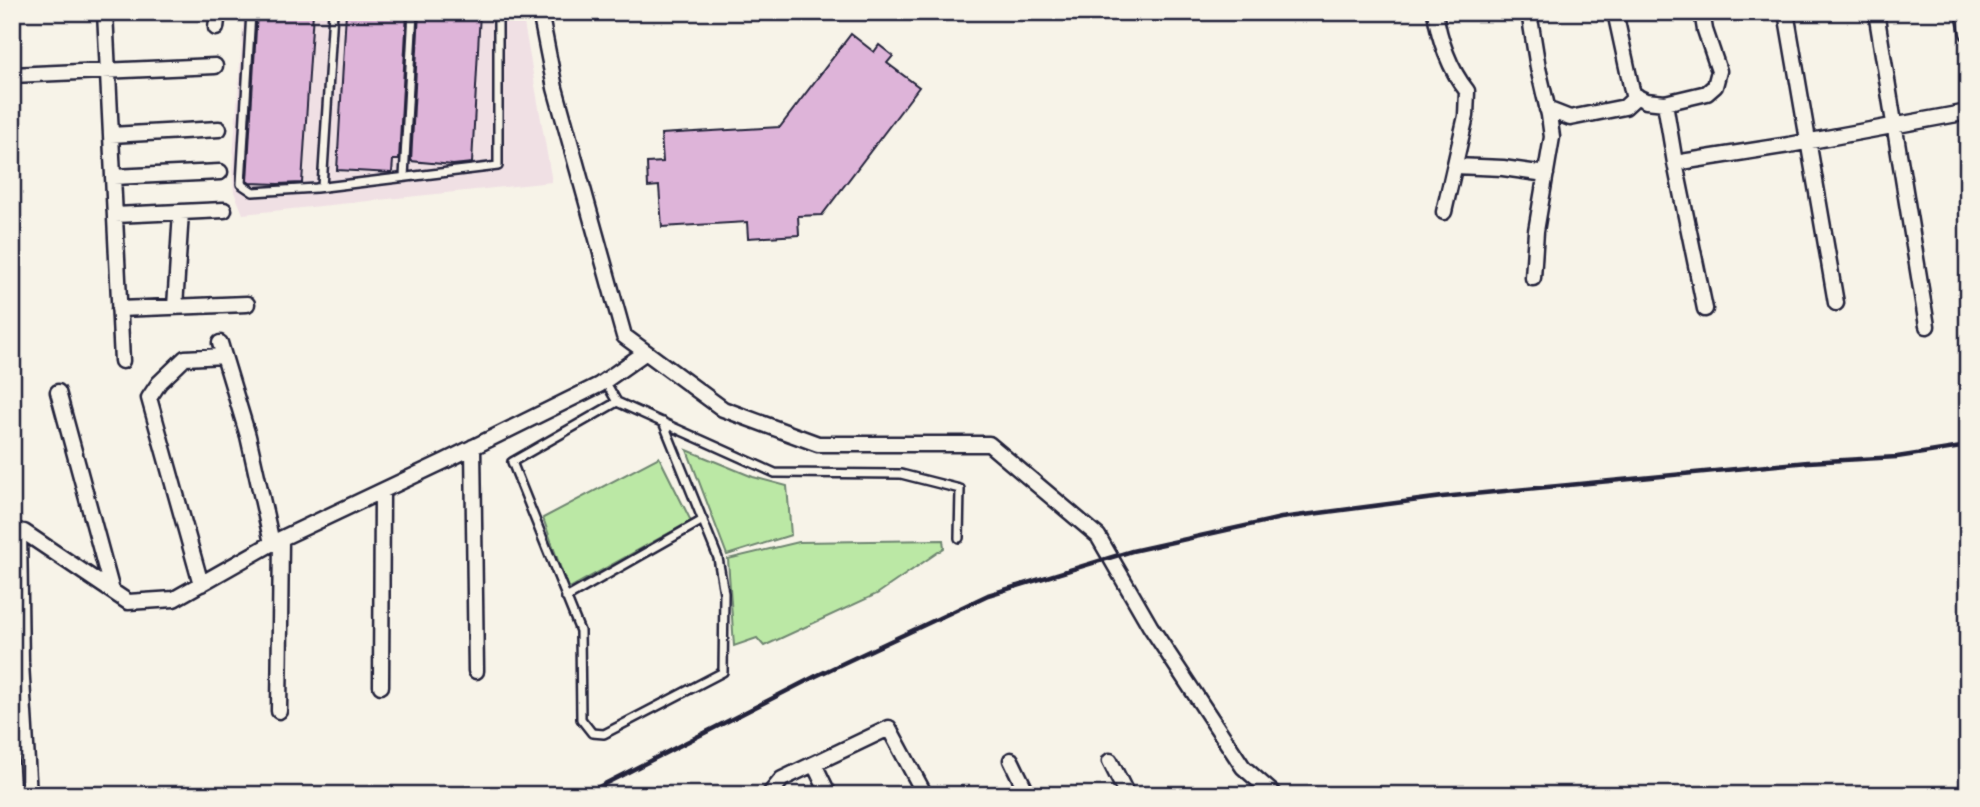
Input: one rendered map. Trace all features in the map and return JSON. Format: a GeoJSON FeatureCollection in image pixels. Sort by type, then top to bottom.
{"type":"FeatureCollection","features":[{"type":"Feature","properties":{"kind":"street"},"geometry":{"type":"LineString","coordinates":[[105,12],[122,361]]}},
{"type":"Feature","properties":{"kind":"street"},"geometry":{"type":"LineString","coordinates":[[216,28],[218,12]]}},
{"type":"Feature","properties":{"kind":"street"},"geometry":{"type":"LineString","coordinates":[[540,12],[555,88],[624,336],[723,409],[818,444],[989,444],[1098,536],[1150,626],[1242,767],[1275,795]]}},
{"type":"Feature","properties":{"kind":"street"},"geometry":{"type":"LineString","coordinates":[[1435,12],[1446,51],[1460,81],[1468,91],[1466,116],[1444,212]]}},
{"type":"Feature","properties":{"kind":"street"},"geometry":{"type":"LineString","coordinates":[[1529,12],[1552,137],[1536,231],[1533,278]]}},
{"type":"Feature","properties":{"kind":"street"},"geometry":{"type":"LineString","coordinates":[[1615,12],[1633,94],[1646,101],[1665,103],[1707,93],[1715,86],[1719,71],[1705,30],[1702,12]]}},
{"type":"Feature","properties":{"kind":"street"},"geometry":{"type":"LineString","coordinates":[[1786,12],[1836,303]]}},
{"type":"Feature","properties":{"kind":"street"},"geometry":{"type":"LineString","coordinates":[[1876,12],[1927,326]]}},
{"type":"Feature","properties":{"kind":"street"},"geometry":{"type":"LineString","coordinates":[[1964,12],[1968,33]]}},
{"type":"Feature","properties":{"kind":"street"},"geometry":{"type":"LineString","coordinates":[[12,75],[215,65]]}},
{"type":"Feature","properties":{"kind":"street"},"geometry":{"type":"LineString","coordinates":[[1548,109],[1570,118],[1625,107],[1637,96]]}},
{"type":"Feature","properties":{"kind":"street"},"geometry":{"type":"LineString","coordinates":[[1665,103],[1706,309]]}},
{"type":"Feature","properties":{"kind":"street"},"geometry":{"type":"LineString","coordinates":[[1675,163],[1810,142],[1968,112]]}},
{"type":"Feature","properties":{"kind":"street"},"geometry":{"type":"LineString","coordinates":[[111,135],[219,129]]}},
{"type":"Feature","properties":{"kind":"street"},"geometry":{"type":"LineString","coordinates":[[1455,166],[1503,168],[1546,174]]}},
{"type":"Feature","properties":{"kind":"street"},"geometry":{"type":"LineString","coordinates":[[113,177],[220,172]]}},
{"type":"Feature","properties":{"kind":"street"},"geometry":{"type":"LineString","coordinates":[[115,215],[224,210]]}},
{"type":"Feature","properties":{"kind":"street"},"geometry":{"type":"LineString","coordinates":[[175,307],[181,212]]}},
{"type":"Feature","properties":{"kind":"street"},"geometry":{"type":"LineString","coordinates":[[119,309],[247,304]]}},
{"type":"Feature","properties":{"kind":"street"},"geometry":{"type":"LineString","coordinates":[[201,584],[149,398],[159,383],[184,358],[222,350],[276,541],[279,711]]}},
{"type":"Feature","properties":{"kind":"street"},"geometry":{"type":"LineString","coordinates":[[29,795],[15,530],[43,544],[128,602],[174,599],[276,541],[604,381],[646,352]]}},
{"type":"Feature","properties":{"kind":"street"},"geometry":{"type":"LineString","coordinates":[[58,391],[112,591]]}},
{"type":"Feature","properties":{"kind":"street"},"geometry":{"type":"LineString","coordinates":[[473,447],[475,671]]}},
{"type":"Feature","properties":{"kind":"street"},"geometry":{"type":"LineString","coordinates":[[380,686],[382,491]]}},
{"type":"Feature","properties":{"kind":"street"},"geometry":{"type":"LineString","coordinates":[[769,795],[782,779],[889,728],[925,795]]}},
{"type":"Feature","properties":{"kind":"street"},"geometry":{"type":"LineString","coordinates":[[1010,760],[1028,795]]}},
{"type":"Feature","properties":{"kind":"street"},"geometry":{"type":"LineString","coordinates":[[1110,761],[1126,795]]}},
{"type":"Feature","properties":{"kind":"street"},"geometry":{"type":"LineString","coordinates":[[814,766],[829,795]]}},
{"type":"Feature","properties":{"kind":"lane"},"geometry":{"type":"LineString","coordinates":[[251,12],[241,184],[253,192],[322,187],[498,166],[498,12]]}},
{"type":"Feature","properties":{"kind":"lane"},"geometry":{"type":"LineString","coordinates":[[322,187],[333,12]]}},
{"type":"Feature","properties":{"kind":"lane"},"geometry":{"type":"LineString","coordinates":[[404,177],[413,12]]}},
{"type":"Feature","properties":{"kind":"lane"},"geometry":{"type":"LineString","coordinates":[[604,381],[617,402],[775,473],[901,474],[960,489],[959,538]]}},
{"type":"Feature","properties":{"kind":"lane"},"geometry":{"type":"LineString","coordinates":[[617,402],[512,462],[580,631],[581,719],[592,733],[604,734],[723,672],[724,593],[718,558],[663,422]]}},
{"type":"Feature","properties":{"kind":"lane"},"geometry":{"type":"LineString","coordinates":[[566,598],[703,520]]}},
{"type":"Feature","properties":{"kind":"shaded area"},"geometry":{"type":"Polygon","coordinates":[[[244,12],[522,12],[552,182],[243,214],[234,192],[232,171],[244,12]]]}},
{"type":"Feature","properties":{"kind":"green space"},"geometry":{"type":"Polygon","coordinates":[[[687,450],[753,477],[787,486],[791,535],[727,555],[687,450]]]}},
{"type":"Feature","properties":{"kind":"green space"},"geometry":{"type":"Polygon","coordinates":[[[659,457],[691,521],[568,589],[543,518],[659,457]]]}},
{"type":"Feature","properties":{"kind":"green space"},"geometry":{"type":"Polygon","coordinates":[[[943,540],[944,548],[877,594],[764,646],[757,638],[734,646],[728,559],[799,542],[943,540]]]}},
{"type":"Feature","properties":{"kind":"building"},"geometry":{"type":"Polygon","coordinates":[[[257,12],[313,12],[302,183],[247,181],[257,12]]]}},
{"type":"Feature","properties":{"kind":"building"},"geometry":{"type":"Polygon","coordinates":[[[346,12],[407,12],[399,160],[393,160],[392,173],[337,170],[346,12]]]}},
{"type":"Feature","properties":{"kind":"building"},"geometry":{"type":"Polygon","coordinates":[[[419,12],[480,12],[472,163],[453,165],[411,161],[419,12]]]}},
{"type":"Feature","properties":{"kind":"building"},"geometry":{"type":"Polygon","coordinates":[[[851,34],[874,52],[879,45],[893,56],[887,63],[919,87],[822,215],[798,216],[799,235],[748,238],[747,222],[662,227],[659,186],[648,187],[647,163],[663,162],[661,134],[780,127],[851,34]]]}},
{"type":"Feature","properties":{"kind":"railway"},"geometry":{"type":"LineString","coordinates":[[583,795],[816,676],[988,595],[1132,551],[1281,518],[1442,497],[1808,462],[1897,457],[1968,446]]}}]}
